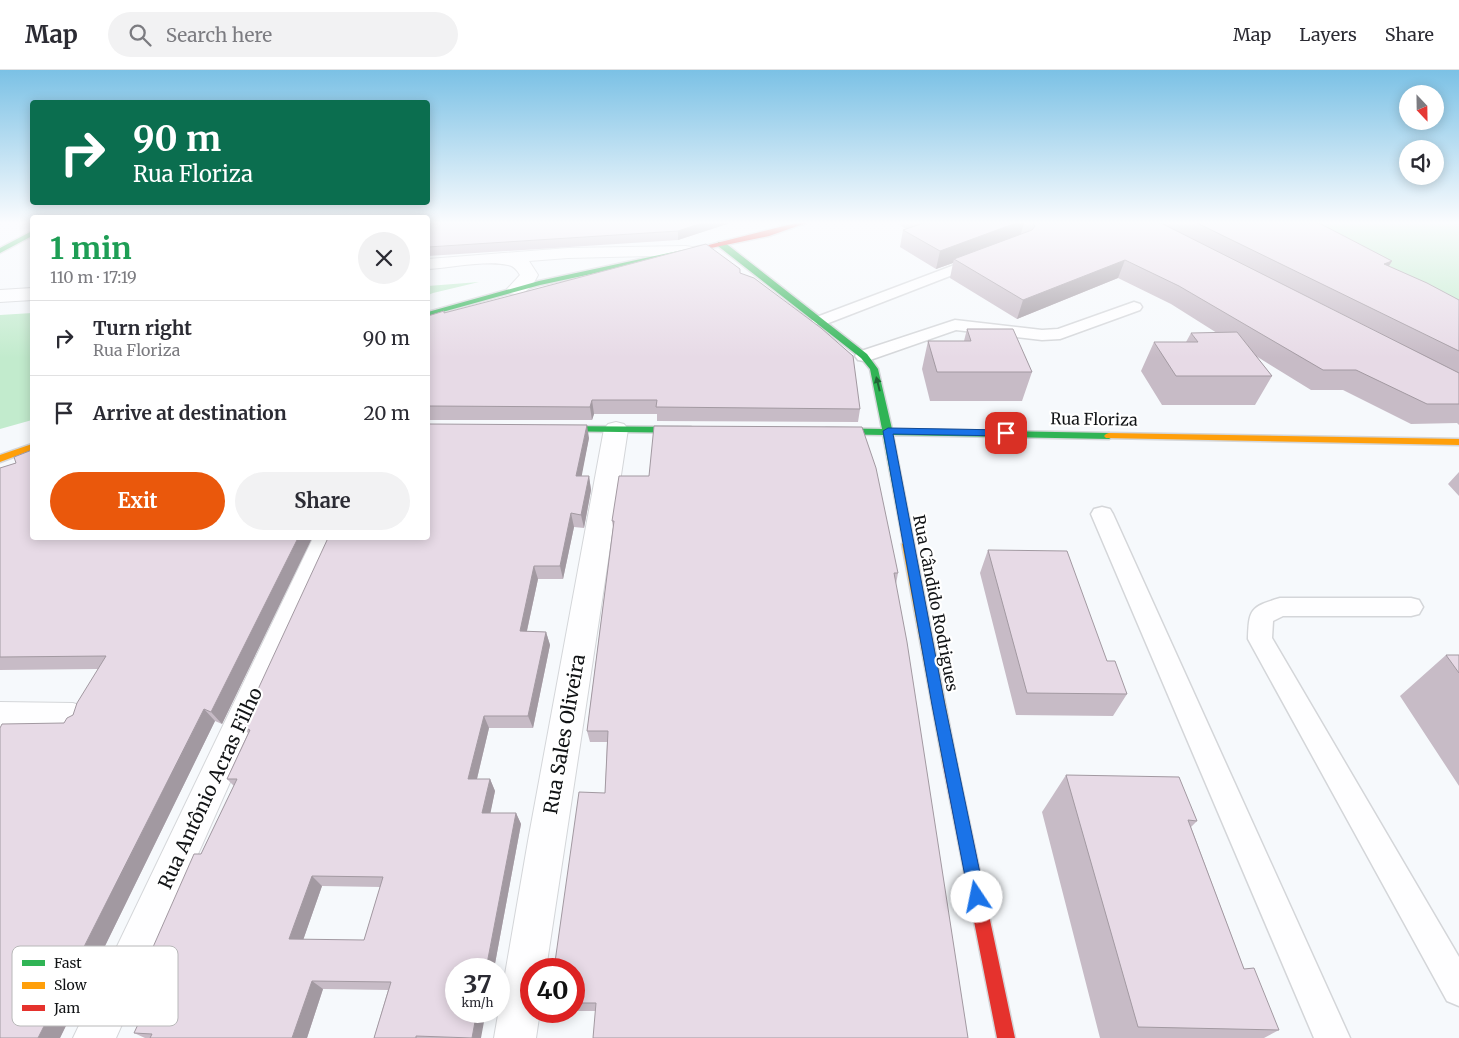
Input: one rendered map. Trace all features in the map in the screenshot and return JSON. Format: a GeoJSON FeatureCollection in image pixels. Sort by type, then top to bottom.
{"type":"FeatureCollection","features":[{"type":"Feature","properties":{"kind":"street"},"geometry":{"type":"LineString","coordinates":[[517,289],[525,282],[529,274],[526,268]]}},
{"type":"Feature","properties":{"kind":"street"},"geometry":{"type":"LineString","coordinates":[[430,313],[517,289],[610,268]]}},
{"type":"Feature","properties":{"kind":"street","name":"Rua Cândido Rodrigues"},"geometry":{"type":"LineString","coordinates":[[752,268],[864,356],[874,369],[888,431],[938,705],[1006,1038]]}},
{"type":"Feature","properties":{"kind":"street"},"geometry":{"type":"LineString","coordinates":[[0,296],[30,294]]}},
{"type":"Feature","properties":{"kind":"street"},"geometry":{"type":"LineString","coordinates":[[537,429],[704,430]]}},
{"type":"Feature","properties":{"kind":"street","name":"Rua Sales Oliveira"},"geometry":{"type":"LineString","coordinates":[[515,1038],[547,831],[616,430]]}},
{"type":"Feature","properties":{"kind":"street","name":"Rua Floriza"},"geometry":{"type":"LineString","coordinates":[[810,431],[1459,442]]}},
{"type":"Feature","properties":{"kind":"street"},"geometry":{"type":"LineString","coordinates":[[0,459],[30,448]]}},
{"type":"Feature","properties":{"kind":"street","name":"Rua Antônio Acras Filho"},"geometry":{"type":"LineString","coordinates":[[137,946],[325,540]]}},
{"type":"Feature","properties":{"kind":"street"},"geometry":{"type":"LineString","coordinates":[[0,716],[73,717]]}},
{"type":"Feature","properties":{"kind":"street","name":"Rua Antônio Acras Filho"},"geometry":{"type":"LineString","coordinates":[[94,1038],[100,1026]]}},
{"type":"Feature","properties":{"kind":"lane"},"geometry":{"type":"LineString","coordinates":[[820,321],[957,268]]}},
{"type":"Feature","properties":{"kind":"lane"},"geometry":{"type":"LineString","coordinates":[[864,356],[955,325],[1042,335],[1060,334],[1134,307]]}},
{"type":"Feature","properties":{"kind":"lane"},"geometry":{"type":"LineString","coordinates":[[1102,514],[1332,1038]]}},
{"type":"Feature","properties":{"kind":"lane"},"geometry":{"type":"LineString","coordinates":[[1411,607],[1280,607],[1261,616],[1260,640],[1459,989]]}},
{"type":"Feature","properties":{"kind":"green space"},"geometry":{"type":"Polygon","coordinates":[[[1373,268],[1459,268],[1459,316],[1373,268]]]}},
{"type":"Feature","properties":{"kind":"green space"},"geometry":{"type":"Polygon","coordinates":[[[479,282],[430,294],[430,286],[479,282]]]}},
{"type":"Feature","properties":{"kind":"green space"},"geometry":{"type":"Polygon","coordinates":[[[30,313],[30,421],[0,429],[0,315],[30,313]]]}},
{"type":"Feature","properties":{"kind":"building"},"geometry":{"type":"Polygon","coordinates":[[[614,268],[739,268],[740,273],[754,278],[821,328],[853,356],[860,409],[656,407],[657,400],[592,400],[590,407],[430,406],[430,315],[444,311],[444,313],[614,268]]]}},
{"type":"Feature","properties":{"kind":"building"},"geometry":{"type":"Polygon","coordinates":[[[969,268],[1104,268],[1023,300],[969,268]]]}},
{"type":"Feature","properties":{"kind":"building"},"geometry":{"type":"Polygon","coordinates":[[[1142,268],[1251,268],[1459,373],[1459,404],[1427,404],[1356,370],[1323,370],[1179,286],[1142,268]]]}},
{"type":"Feature","properties":{"kind":"building"},"geometry":{"type":"Polygon","coordinates":[[[1289,268],[1393,268],[1427,283],[1459,300],[1459,351],[1289,268]]]}},
{"type":"Feature","properties":{"kind":"building"},"geometry":{"type":"Polygon","coordinates":[[[967,329],[1013,329],[1032,372],[937,372],[928,341],[971,341],[967,329]]]}},
{"type":"Feature","properties":{"kind":"building"},"geometry":{"type":"Polygon","coordinates":[[[1237,332],[1272,376],[1176,376],[1154,342],[1198,342],[1191,333],[1237,332]]]}},
{"type":"Feature","properties":{"kind":"building"},"geometry":{"type":"Polygon","coordinates":[[[430,424],[587,425],[576,476],[589,476],[581,515],[571,513],[560,566],[534,566],[520,631],[546,632],[528,716],[484,716],[468,779],[490,779],[482,813],[516,813],[488,958],[445,958],[445,1023],[475,1023],[472,1038],[416,1036],[416,1038],[374,1038],[391,982],[312,981],[292,1038],[150,1038],[152,1034],[134,1033],[137,1026],[178,1026],[178,946],[153,946],[194,854],[201,854],[237,779],[227,779],[250,730],[241,726],[327,540],[430,540],[430,424]],[[312,876],[289,939],[364,940],[383,877],[312,876]]]}},
{"type":"Feature","properties":{"kind":"building"},"geometry":{"type":"Polygon","coordinates":[[[654,426],[862,427],[876,468],[898,573],[894,573],[907,642],[968,1038],[593,1038],[596,1003],[585,1003],[585,958],[556,958],[579,792],[605,793],[608,731],[587,731],[619,476],[649,476],[654,426]]]}},
{"type":"Feature","properties":{"kind":"building"},"geometry":{"type":"Polygon","coordinates":[[[30,451],[30,540],[297,540],[211,712],[204,709],[84,946],[12,946],[12,1026],[44,1026],[38,1038],[0,1038],[0,728],[2,724],[64,723],[67,718],[73,715],[77,703],[106,656],[0,657],[0,468],[16,463],[14,457],[30,451]]]}},
{"type":"Feature","properties":{"kind":"building"},"geometry":{"type":"Polygon","coordinates":[[[988,550],[1067,551],[1107,661],[1115,661],[1127,694],[1027,693],[988,550]]]}},
{"type":"Feature","properties":{"kind":"building"},"geometry":{"type":"Polygon","coordinates":[[[1446,655],[1459,655],[1459,673],[1446,655]]]}},
{"type":"Feature","properties":{"kind":"building"},"geometry":{"type":"Polygon","coordinates":[[[1066,775],[1179,777],[1197,821],[1188,820],[1244,969],[1254,968],[1279,1030],[1138,1027],[1066,775]]]}},
{"type":"Feature","properties":{"kind":"traffic: fast"},"geometry":{"type":"LineString","coordinates":[[430,313],[539,283],[608,268]]}},
{"type":"Feature","properties":{"kind":"traffic: fast"},"geometry":{"type":"LineString","coordinates":[[752,268],[864,356],[874,369],[883,406],[908,544]]}},
{"type":"Feature","properties":{"kind":"traffic: fast"},"geometry":{"type":"LineString","coordinates":[[551,429],[691,430]]}},
{"type":"Feature","properties":{"kind":"traffic: fast"},"geometry":{"type":"LineString","coordinates":[[826,431],[1109,436]]}},
{"type":"Feature","properties":{"kind":"traffic: slow"},"geometry":{"type":"LineString","coordinates":[[1109,436],[1459,442]]}},
{"type":"Feature","properties":{"kind":"traffic: slow"},"geometry":{"type":"LineString","coordinates":[[0,459],[30,448]]}},
{"type":"Feature","properties":{"kind":"traffic: slow"},"geometry":{"type":"LineString","coordinates":[[908,544],[950,764]]}},
{"type":"Feature","properties":{"kind":"traffic: jam"},"geometry":{"type":"LineString","coordinates":[[950,764],[1006,1038]]}},
{"type":"Feature","properties":{"kind":"route"},"geometry":{"type":"LineString","coordinates":[[977,897],[938,705],[888,431],[1006,433]]}}]}
